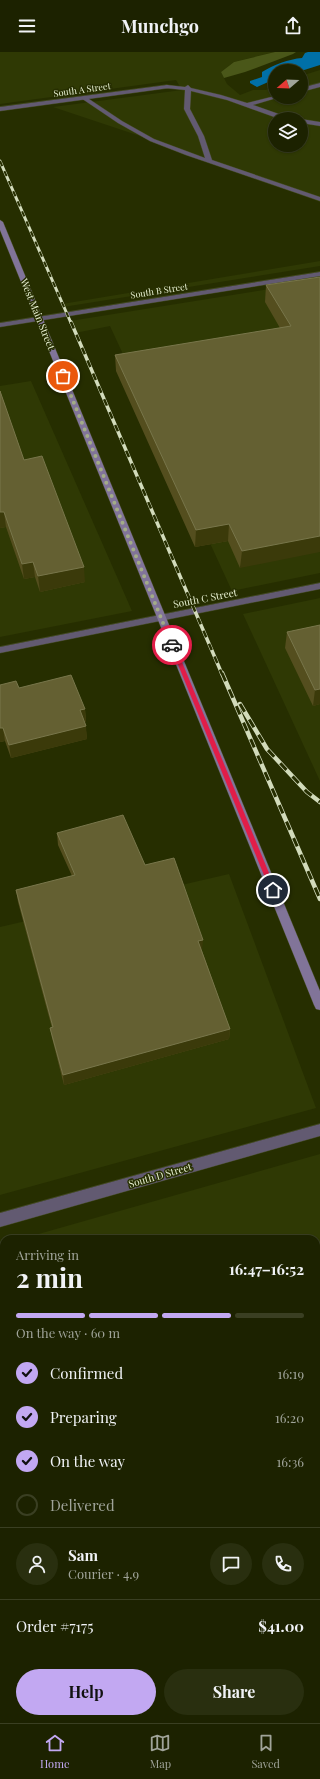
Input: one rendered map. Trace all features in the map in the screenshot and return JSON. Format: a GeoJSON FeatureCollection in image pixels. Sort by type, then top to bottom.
{"type":"FeatureCollection","features":[{"type":"Feature","properties":{"kind":"main road","name":"West Main Street"},"geometry":{"type":"LineString","coordinates":[[0,222],[320,1005]]}},
{"type":"Feature","properties":{"kind":"street"},"geometry":{"type":"LineString","coordinates":[[308,88],[320,85]]}},
{"type":"Feature","properties":{"kind":"street","name":"South A Street"},"geometry":{"type":"LineString","coordinates":[[0,109],[167,87],[188,88],[248,105],[268,114]]}},
{"type":"Feature","properties":{"kind":"street"},"geometry":{"type":"LineString","coordinates":[[188,88],[187,109],[201,136],[209,161]]}},
{"type":"Feature","properties":{"kind":"street"},"geometry":{"type":"LineString","coordinates":[[84,98],[120,122],[152,140],[320,199]]}},
{"type":"Feature","properties":{"kind":"street"},"geometry":{"type":"LineString","coordinates":[[248,105],[268,99]]}},
{"type":"Feature","properties":{"kind":"street"},"geometry":{"type":"LineString","coordinates":[[308,122],[320,124]]}},
{"type":"Feature","properties":{"kind":"street","name":"South B Street"},"geometry":{"type":"LineString","coordinates":[[0,325],[320,274]]}},
{"type":"Feature","properties":{"kind":"street","name":"South C Street"},"geometry":{"type":"LineString","coordinates":[[0,650],[320,586]]}},
{"type":"Feature","properties":{"kind":"street","name":"South D Street"},"geometry":{"type":"LineString","coordinates":[[0,1220],[320,1130]]}},
{"type":"Feature","properties":{"kind":"shaded area"},"geometry":{"type":"Polygon","coordinates":[[[0,52],[275,52],[234,62],[221,72],[227,84],[240,95],[253,90],[268,89],[268,104],[308,104],[308,74],[320,70],[320,202],[140,136],[53,107],[182,90],[176,80],[0,104],[0,52]]]}},
{"type":"Feature","properties":{"kind":"shaded area"},"geometry":{"type":"Polygon","coordinates":[[[275,52],[296,52],[245,72],[224,78],[221,72],[234,62],[275,52]]]}},
{"type":"Feature","properties":{"kind":"shaded area"},"geometry":{"type":"Polygon","coordinates":[[[320,261],[320,266],[63,307],[62,304],[320,261]]]}},
{"type":"Feature","properties":{"kind":"shaded area"},"geometry":{"type":"Polygon","coordinates":[[[320,281],[320,573],[232,591],[110,326],[75,333],[70,321],[320,281]]]}},
{"type":"Feature","properties":{"kind":"shaded area"},"geometry":{"type":"Polygon","coordinates":[[[31,381],[132,611],[0,637],[0,386],[31,381]]]}},
{"type":"Feature","properties":{"kind":"shaded area"},"geometry":{"type":"Polygon","coordinates":[[[320,598],[320,781],[243,614],[320,598]]]}},
{"type":"Feature","properties":{"kind":"shaded area"},"geometry":{"type":"Polygon","coordinates":[[[229,874],[316,1108],[0,1195],[0,927],[229,874]]]}},
{"type":"Feature","properties":{"kind":"shaded area"},"geometry":{"type":"Polygon","coordinates":[[[320,1154],[320,1235],[35,1235],[320,1154]]]}},
{"type":"Feature","properties":{"kind":"water"},"geometry":{"type":"Polygon","coordinates":[[[320,52],[320,65],[308,69],[308,64],[279,64],[302,58],[305,53],[320,52]]]}},
{"type":"Feature","properties":{"kind":"water"},"geometry":{"type":"Polygon","coordinates":[[[268,68],[268,82],[257,87],[250,83],[250,81],[262,77],[262,72],[268,68]]]}},
{"type":"Feature","properties":{"kind":"building"},"geometry":{"type":"Polygon","coordinates":[[[320,277],[320,536],[242,551],[229,524],[196,530],[115,355],[291,326],[266,285],[320,277]]]}},
{"type":"Feature","properties":{"kind":"building"},"geometry":{"type":"Polygon","coordinates":[[[0,391],[24,460],[42,456],[84,567],[38,576],[33,562],[22,564],[4,512],[0,512],[0,391]]]}},
{"type":"Feature","properties":{"kind":"building"},"geometry":{"type":"Polygon","coordinates":[[[320,625],[320,689],[315,690],[287,632],[320,625]]]}},
{"type":"Feature","properties":{"kind":"building"},"geometry":{"type":"Polygon","coordinates":[[[71,675],[85,709],[80,710],[86,726],[9,745],[3,728],[0,728],[0,685],[16,681],[19,688],[71,675]]]}},
{"type":"Feature","properties":{"kind":"building"},"geometry":{"type":"Polygon","coordinates":[[[123,815],[145,865],[174,858],[203,940],[198,941],[230,1029],[63,1075],[50,1028],[53,1027],[16,890],[75,875],[57,833],[123,815]]]}},
{"type":"Feature","properties":{"kind":"railway"},"geometry":{"type":"LineString","coordinates":[[0,161],[71,323]]}},
{"type":"Feature","properties":{"kind":"railway"},"geometry":{"type":"LineString","coordinates":[[71,322],[222,674]]}},
{"type":"Feature","properties":{"kind":"railway"},"geometry":{"type":"LineString","coordinates":[[222,673],[320,899]]}},
{"type":"Feature","properties":{"kind":"railway"},"geometry":{"type":"LineString","coordinates":[[240,704],[267,749],[307,792],[320,802]]}},
{"type":"Feature","properties":{"kind":"way so far"},"geometry":{"type":"LineString","coordinates":[[63,376],[172,645]]}},
{"type":"Feature","properties":{"kind":"route"},"geometry":{"type":"LineString","coordinates":[[172,645],[273,890]]}}]}
